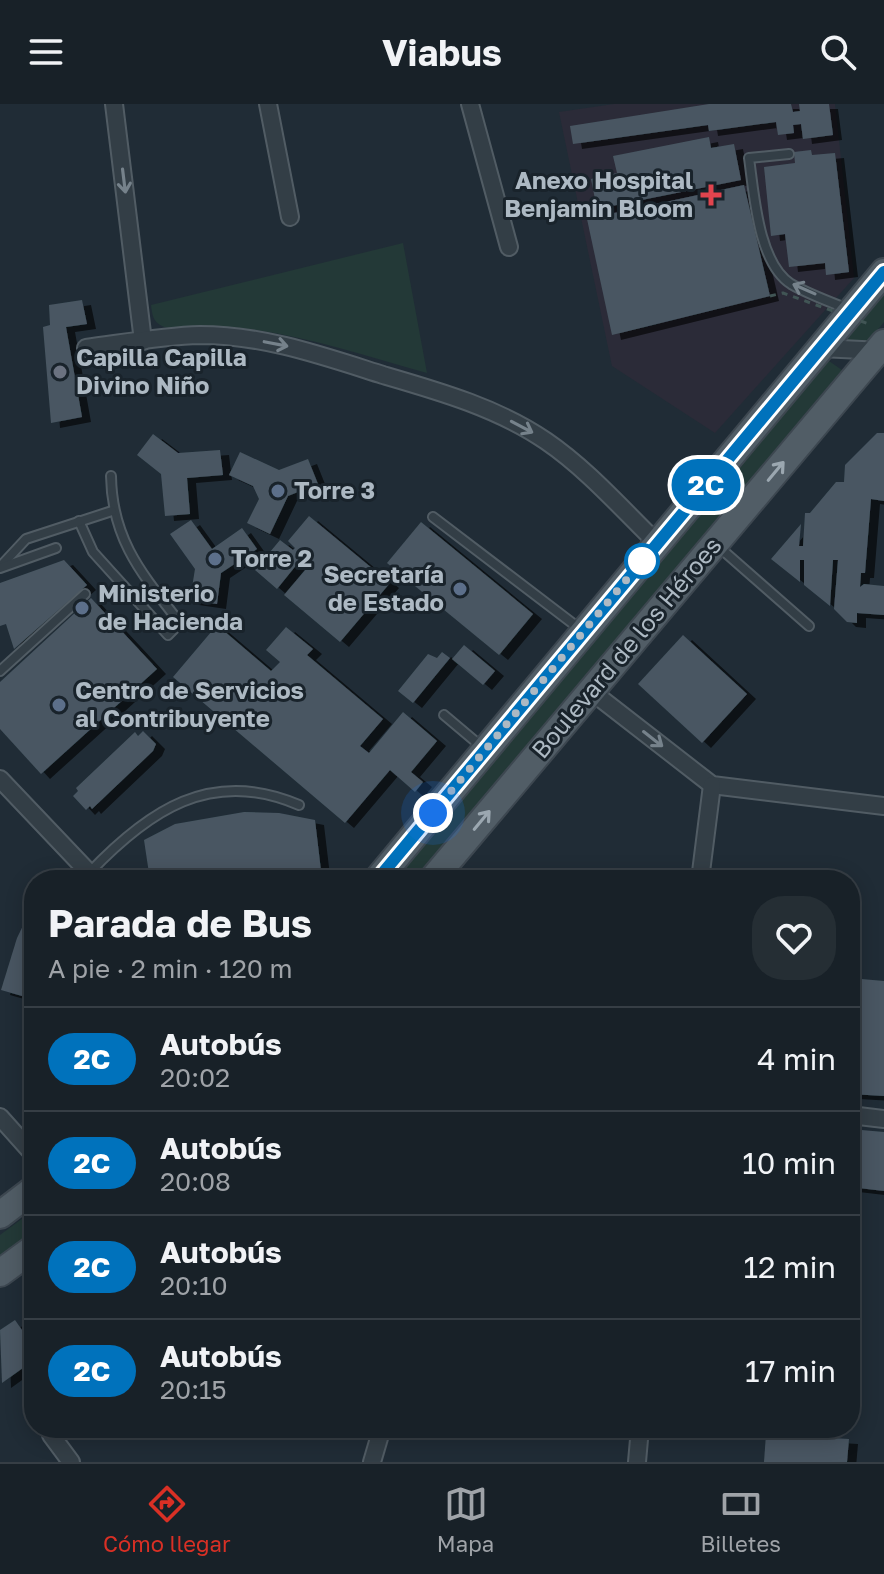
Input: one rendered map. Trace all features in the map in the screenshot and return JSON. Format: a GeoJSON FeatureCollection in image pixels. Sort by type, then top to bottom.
{"type":"FeatureCollection","features":[{"type":"Feature","properties":{"kind":"main road","name":"Boulevard de los Héroes"},"geometry":{"type":"LineString","coordinates":[[440,870],[715,544],[874,336],[884,272]]}},
{"type":"Feature","properties":{"kind":"main road","name":"Boulevard de los Héroes"},"geometry":{"type":"LineString","coordinates":[[385,870],[820,343],[874,336]]}},
{"type":"Feature","properties":{"kind":"main road"},"geometry":{"type":"LineString","coordinates":[[0,1215],[24,1197]]}},
{"type":"Feature","properties":{"kind":"main road"},"geometry":{"type":"LineString","coordinates":[[0,1273],[24,1255]]}},
{"type":"Feature","properties":{"kind":"street"},"geometry":{"type":"LineString","coordinates":[[114,104],[143,341]]}},
{"type":"Feature","properties":{"kind":"street"},"geometry":{"type":"LineString","coordinates":[[268,104],[290,217]]}},
{"type":"Feature","properties":{"kind":"street"},"geometry":{"type":"LineString","coordinates":[[470,104],[509,247]]}},
{"type":"Feature","properties":{"kind":"street"},"geometry":{"type":"LineString","coordinates":[[86,348],[202,335],[281,344],[482,408],[544,439],[571,460],[657,543]]}},
{"type":"Feature","properties":{"kind":"street"},"geometry":{"type":"LineString","coordinates":[[820,343],[874,336]]}},
{"type":"Feature","properties":{"kind":"street"},"geometry":{"type":"LineString","coordinates":[[591,691],[712,785],[884,806]]}},
{"type":"Feature","properties":{"kind":"street"},"geometry":{"type":"LineString","coordinates":[[0,779],[86,870]]}},
{"type":"Feature","properties":{"kind":"street"},"geometry":{"type":"LineString","coordinates":[[701,870],[712,785]]}},
{"type":"Feature","properties":{"kind":"street"},"geometry":{"type":"LineString","coordinates":[[860,1116],[884,1119]]}},
{"type":"Feature","properties":{"kind":"street"},"geometry":{"type":"LineString","coordinates":[[0,1117],[24,1144]]}},
{"type":"Feature","properties":{"kind":"street"},"geometry":{"type":"LineString","coordinates":[[59,1438],[71,1462]]}},
{"type":"Feature","properties":{"kind":"street"},"geometry":{"type":"LineString","coordinates":[[372,1462],[379,1438]]}},
{"type":"Feature","properties":{"kind":"street"},"geometry":{"type":"LineString","coordinates":[[637,1462],[639,1438]]}},
{"type":"Feature","properties":{"kind":"lane"},"geometry":{"type":"LineString","coordinates":[[789,154],[749,158],[758,223],[778,271],[790,284],[874,336]]}},
{"type":"Feature","properties":{"kind":"lane"},"geometry":{"type":"LineString","coordinates":[[79,521],[93,552],[168,635],[180,623],[137,567],[112,511],[111,476]]}},
{"type":"Feature","properties":{"kind":"lane"},"geometry":{"type":"LineString","coordinates":[[0,567],[22,542],[112,511]]}},
{"type":"Feature","properties":{"kind":"lane"},"geometry":{"type":"LineString","coordinates":[[433,517],[584,632]]}},
{"type":"Feature","properties":{"kind":"lane"},"geometry":{"type":"LineString","coordinates":[[715,544],[809,626]]}},
{"type":"Feature","properties":{"kind":"lane"},"geometry":{"type":"LineString","coordinates":[[0,567],[56,548]]}},
{"type":"Feature","properties":{"kind":"lane"},"geometry":{"type":"LineString","coordinates":[[0,671],[85,594]]}},
{"type":"Feature","properties":{"kind":"lane"},"geometry":{"type":"LineString","coordinates":[[444,715],[485,750]]}},
{"type":"Feature","properties":{"kind":"lane"},"geometry":{"type":"LineString","coordinates":[[97,870],[124,836],[155,813],[192,797],[230,790],[273,793],[299,805]]}},
{"type":"Feature","properties":{"kind":"path"},"geometry":{"type":"LineString","coordinates":[[770,296],[783,293],[874,336]]}},
{"type":"Feature","properties":{"kind":"shaded area","name":"Anexo Hospital Benjamin Bloom"},"geometry":{"type":"Polygon","coordinates":[[[614,104],[835,104],[854,278],[715,433],[612,366],[559,112],[614,104]]]}},
{"type":"Feature","properties":{"kind":"green space"},"geometry":{"type":"Polygon","coordinates":[[[403,243],[427,373],[279,334],[229,327],[168,328],[157,322],[153,315],[151,305],[403,243]]]}},
{"type":"Feature","properties":{"kind":"green space"},"geometry":{"type":"Polygon","coordinates":[[[884,292],[884,322],[866,344],[841,343],[884,292]]]}},
{"type":"Feature","properties":{"kind":"green space"},"geometry":{"type":"Polygon","coordinates":[[[826,359],[842,370],[424,870],[403,870],[826,359]]]}},
{"type":"Feature","properties":{"kind":"green space"},"geometry":{"type":"Polygon","coordinates":[[[24,1217],[24,1238],[0,1256],[0,1235],[24,1217]]]}},
{"type":"Feature","properties":{"kind":"building"},"geometry":{"type":"Polygon","coordinates":[[[709,104],[791,104],[793,112],[800,111],[799,104],[829,104],[833,135],[803,139],[801,124],[793,125],[794,133],[778,135],[776,122],[709,131],[708,125],[573,144],[570,126],[709,104]]]}},
{"type":"Feature","properties":{"kind":"building"},"geometry":{"type":"Polygon","coordinates":[[[709,137],[711,148],[734,144],[741,180],[597,209],[591,179],[617,173],[613,156],[709,137]]]}},
{"type":"Feature","properties":{"kind":"building"},"geometry":{"type":"Polygon","coordinates":[[[811,150],[812,155],[835,153],[849,272],[826,275],[825,263],[789,267],[785,234],[771,236],[764,167],[795,163],[794,152],[811,150]]]}},
{"type":"Feature","properties":{"kind":"building"},"geometry":{"type":"Polygon","coordinates":[[[744,185],[770,296],[612,335],[587,219],[744,185]]]}},
{"type":"Feature","properties":{"kind":"building","name":"Capilla Capilla Divino Niño"},"geometry":{"type":"Polygon","coordinates":[[[82,300],[87,324],[66,327],[82,417],[51,423],[43,327],[50,325],[49,305],[82,300]]]}},
{"type":"Feature","properties":{"kind":"building"},"geometry":{"type":"Polygon","coordinates":[[[877,433],[884,433],[884,501],[871,499],[865,573],[861,573],[860,587],[864,584],[884,586],[884,615],[857,613],[857,623],[847,622],[834,609],[838,560],[833,560],[830,606],[804,585],[804,560],[800,560],[800,582],[771,559],[801,524],[799,546],[803,546],[805,513],[810,513],[836,482],[844,482],[845,465],[877,433]]]}},
{"type":"Feature","properties":{"kind":"building"},"geometry":{"type":"Polygon","coordinates":[[[153,434],[178,453],[220,450],[223,475],[187,478],[190,514],[165,516],[161,474],[137,455],[153,434]]]}},
{"type":"Feature","properties":{"kind":"building","name":"Torre 3"},"geometry":{"type":"Polygon","coordinates":[[[240,452],[279,470],[308,459],[318,484],[288,496],[270,534],[247,523],[259,499],[253,486],[229,475],[240,452]]]}},
{"type":"Feature","properties":{"kind":"building"},"geometry":{"type":"Polygon","coordinates":[[[309,516],[390,583],[340,642],[284,595],[306,569],[298,563],[277,589],[255,570],[280,540],[293,550],[295,548],[288,541],[309,516]]]}},
{"type":"Feature","properties":{"kind":"building","name":"Torre 2"},"geometry":{"type":"Polygon","coordinates":[[[191,520],[212,549],[242,528],[257,549],[221,573],[217,604],[190,600],[195,569],[170,534],[191,520]]]}},
{"type":"Feature","properties":{"kind":"building","name":"Secretaría de Estado"},"geometry":{"type":"Polygon","coordinates":[[[421,522],[533,614],[499,655],[387,563],[421,522]]]}},
{"type":"Feature","properties":{"kind":"building"},"geometry":{"type":"Polygon","coordinates":[[[64,560],[87,585],[14,649],[6,624],[0,626],[0,583],[64,560]]]}},
{"type":"Feature","properties":{"kind":"building","name":"Centro de Servicios al Contribuyente"},"geometry":{"type":"Polygon","coordinates":[[[91,598],[157,669],[41,774],[0,729],[0,682],[91,598]]]}},
{"type":"Feature","properties":{"kind":"building"},"geometry":{"type":"Polygon","coordinates":[[[217,625],[271,671],[280,662],[266,650],[286,627],[313,649],[307,655],[383,719],[360,746],[369,753],[403,712],[437,741],[411,772],[423,782],[415,792],[390,770],[345,823],[173,677],[217,625]]]}},
{"type":"Feature","properties":{"kind":"building"},"geometry":{"type":"Polygon","coordinates":[[[683,635],[747,694],[702,743],[638,684],[683,635]]]}},
{"type":"Feature","properties":{"kind":"building"},"geometry":{"type":"Polygon","coordinates":[[[464,645],[495,671],[483,685],[452,659],[464,645]]]}},
{"type":"Feature","properties":{"kind":"building"},"geometry":{"type":"Polygon","coordinates":[[[442,652],[450,658],[413,703],[398,691],[428,654],[437,658],[442,652]]]}},
{"type":"Feature","properties":{"kind":"building"},"geometry":{"type":"Polygon","coordinates":[[[143,731],[156,744],[153,751],[92,809],[90,806],[86,810],[73,796],[78,791],[76,788],[135,732],[138,736],[143,731]]]}},
{"type":"Feature","properties":{"kind":"building"},"geometry":{"type":"Polygon","coordinates":[[[244,812],[279,813],[315,820],[321,870],[148,870],[144,840],[175,824],[244,812]]]}},
{"type":"Feature","properties":{"kind":"building"},"geometry":{"type":"Polygon","coordinates":[[[24,924],[24,997],[1,990],[24,924]]]}},
{"type":"Feature","properties":{"kind":"building"},"geometry":{"type":"Polygon","coordinates":[[[860,979],[884,981],[884,1096],[860,1095],[860,979]]]}},
{"type":"Feature","properties":{"kind":"building"},"geometry":{"type":"Polygon","coordinates":[[[860,1130],[884,1132],[884,1191],[860,1188],[860,1130]]]}},
{"type":"Feature","properties":{"kind":"building"},"geometry":{"type":"Polygon","coordinates":[[[15,1320],[24,1333],[24,1367],[2,1383],[0,1330],[15,1320]]]}},
{"type":"Feature","properties":{"kind":"building"},"geometry":{"type":"Polygon","coordinates":[[[766,1438],[849,1439],[847,1462],[764,1462],[766,1438]]]}},
{"type":"Feature","properties":{"kind":"bus line","name":"2C"},"geometry":{"type":"LineString","coordinates":[[385,870],[884,272]]}},
{"type":"Feature","properties":{"kind":"place","name":"Anexo Hospital Benjamin Bloom"},"geometry":{"type":"Point","coordinates":[711,195]}},
{"type":"Feature","properties":{"kind":"place","name":"Capilla Capilla Divino Niño"},"geometry":{"type":"Point","coordinates":[60,372]}},
{"type":"Feature","properties":{"kind":"place","name":"Torre 3"},"geometry":{"type":"Point","coordinates":[278,491]}},
{"type":"Feature","properties":{"kind":"place","name":"Torre 2"},"geometry":{"type":"Point","coordinates":[215,559]}},
{"type":"Feature","properties":{"kind":"place","name":"Secretaría de Estado"},"geometry":{"type":"Point","coordinates":[460,589]}},
{"type":"Feature","properties":{"kind":"place","name":"Ministerio de Hacienda"},"geometry":{"type":"Point","coordinates":[82,608]}},
{"type":"Feature","properties":{"kind":"place","name":"Centro de Servicios al Contribuyente"},"geometry":{"type":"Point","coordinates":[59,705]}},
{"type":"Feature","properties":{"kind":"route"},"geometry":{"type":"LineString","coordinates":[[433,813],[642,561]]}}]}
